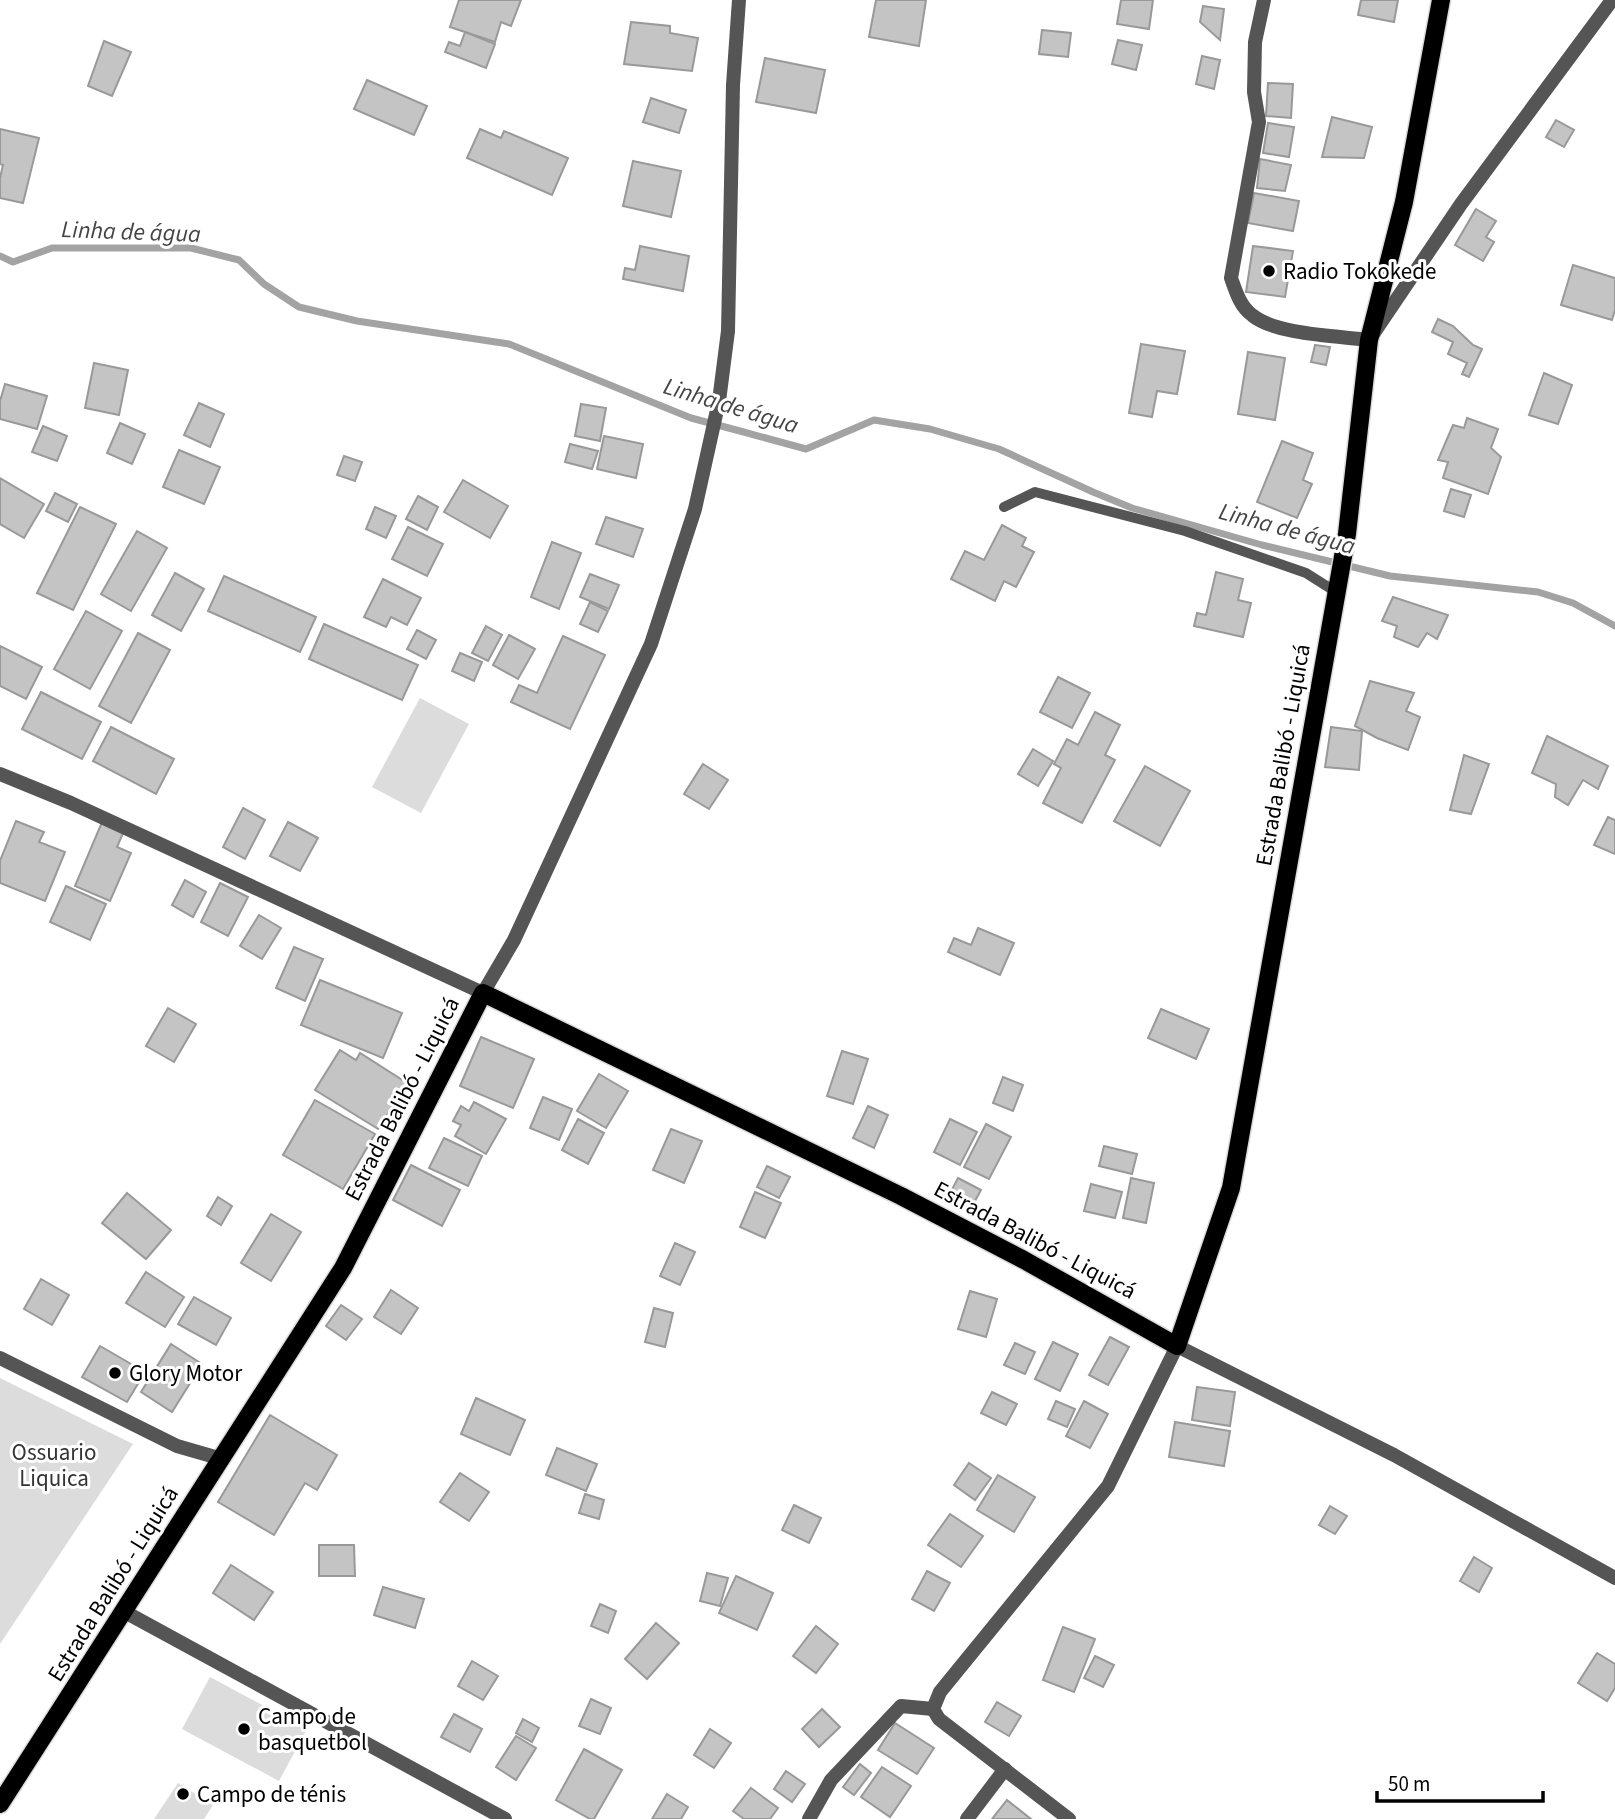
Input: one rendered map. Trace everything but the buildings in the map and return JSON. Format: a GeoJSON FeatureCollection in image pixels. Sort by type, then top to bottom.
{"type":"FeatureCollection","features":[{"type":"Feature","properties":{"kind":"main road","name":"Estrada Balibó - Liquicá"},"geometry":{"type":"LineString","coordinates":[[0,1804],[343,1268],[483,993],[901,1196],[1024,1260],[1177,1346],[1231,1188],[1347,534],[1369,340],[1404,202],[1441,0]]}},
{"type":"Feature","properties":{"kind":"street"},"geometry":{"type":"LineString","coordinates":[[0,774],[71,803],[483,993],[514,940],[651,644],[695,509],[719,401],[728,331],[733,85],[739,0]]}},
{"type":"Feature","properties":{"kind":"street"},"geometry":{"type":"LineString","coordinates":[[1264,0],[1255,42],[1254,92],[1259,122],[1231,278],[1239,300],[1251,315],[1270,326],[1369,340],[1461,204],[1612,0]]}},
{"type":"Feature","properties":{"kind":"street"},"geometry":{"type":"LineString","coordinates":[[933,1709],[940,1692],[1108,1486],[1177,1346],[1394,1455],[1615,1578]]}},
{"type":"Feature","properties":{"kind":"street"},"geometry":{"type":"LineString","coordinates":[[0,1358],[177,1446],[222,1459]]}},
{"type":"Feature","properties":{"kind":"street"},"geometry":{"type":"LineString","coordinates":[[124,1612],[505,1819]]}},
{"type":"Feature","properties":{"kind":"street"},"geometry":{"type":"LineString","coordinates":[[809,1819],[831,1780],[901,1706],[933,1709]]}},
{"type":"Feature","properties":{"kind":"street"},"geometry":{"type":"LineString","coordinates":[[933,1709],[939,1719],[1069,1819]]}},
{"type":"Feature","properties":{"kind":"street"},"geometry":{"type":"LineString","coordinates":[[967,1819],[1005,1769]]}},
{"type":"Feature","properties":{"kind":"lane"},"geometry":{"type":"LineString","coordinates":[[1004,507],[1035,492],[1048,495],[1185,531],[1306,573],[1337,589]]}},
{"type":"Feature","properties":{"kind":"green space"},"geometry":{"type":"Polygon","coordinates":[[[420,698],[469,724],[421,813],[372,787],[420,698]]]}},
{"type":"Feature","properties":{"kind":"green space","name":"Ossuario Liquica"},"geometry":{"type":"Polygon","coordinates":[[[0,1378],[133,1444],[0,1644],[0,1378]]]}},
{"type":"Feature","properties":{"kind":"green space","name":"Campo de basquetbol"},"geometry":{"type":"Polygon","coordinates":[[[210,1677],[307,1729],[279,1781],[182,1729],[210,1677]]]}},
{"type":"Feature","properties":{"kind":"green space","name":"Campo de ténis"},"geometry":{"type":"Polygon","coordinates":[[[178,1783],[213,1805],[204,1819],[154,1819],[178,1783]]]}},
{"type":"Feature","properties":{"kind":"waterway","name":"Linha de água"},"geometry":{"type":"LineString","coordinates":[[0,256],[13,262],[52,248],[191,248],[239,260],[264,284],[299,307],[357,321],[509,344],[691,418],[806,449],[874,420],[930,429],[999,449],[1132,508],[1262,545],[1390,576],[1538,592],[1573,603],[1615,626]]}},
{"type":"Feature","properties":{"kind":"place","name":"Radio Tokokede"},"geometry":{"type":"Point","coordinates":[1269,271]}},
{"type":"Feature","properties":{"kind":"place","name":"Glory Motor"},"geometry":{"type":"Point","coordinates":[115,1373]}},
{"type":"Feature","properties":{"kind":"place","name":"Campo de basquetbol"},"geometry":{"type":"Point","coordinates":[244,1729]}},
{"type":"Feature","properties":{"kind":"place","name":"Campo de ténis"},"geometry":{"type":"Point","coordinates":[183,1794]}}]}
